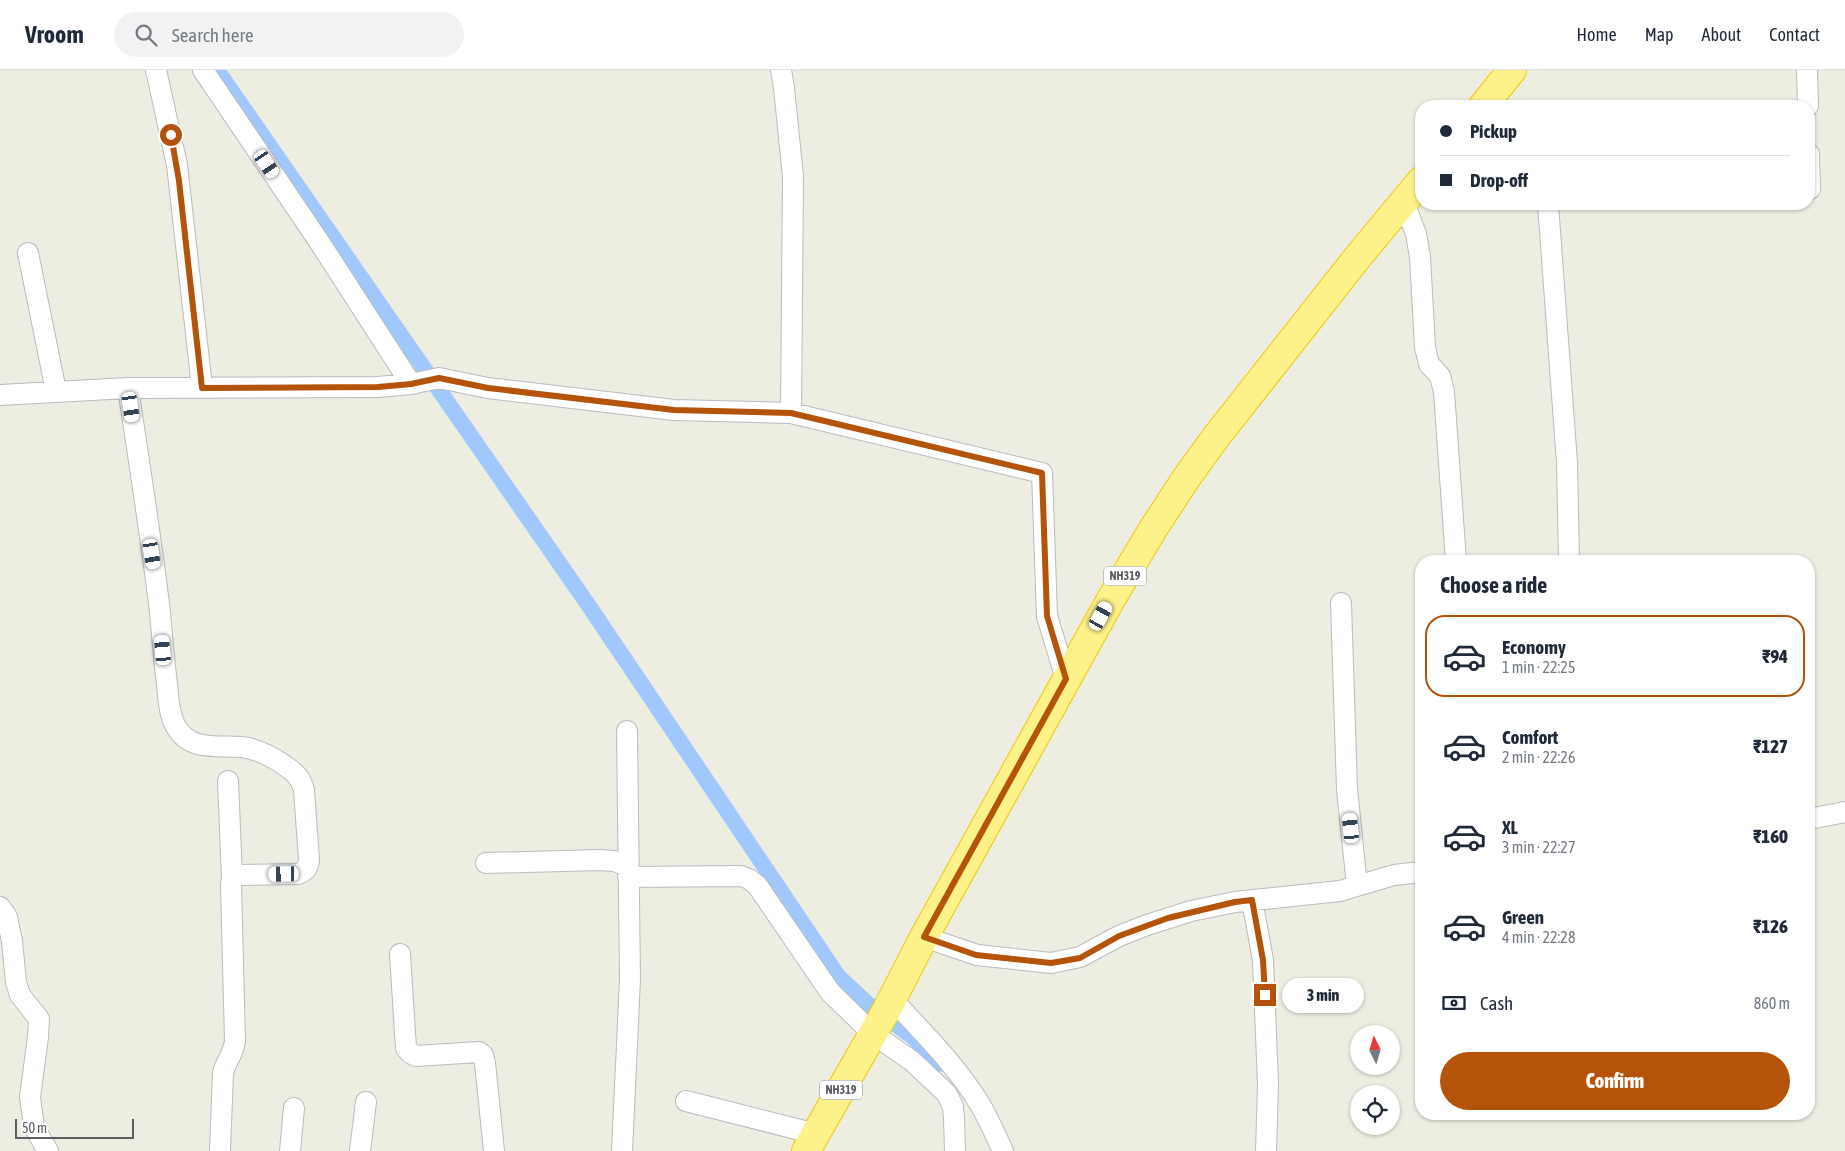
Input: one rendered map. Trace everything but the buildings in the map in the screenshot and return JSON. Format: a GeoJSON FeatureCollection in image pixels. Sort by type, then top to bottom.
{"type":"FeatureCollection","features":[{"type":"Feature","properties":{"kind":"highway"},"geometry":{"type":"LineString","coordinates":[[1488,100],[1512,70]]}},
{"type":"Feature","properties":{"kind":"highway","name":"NH319"},"geometry":{"type":"LineString","coordinates":[[811,1142],[882,1017],[924,937],[1110,600],[1187,477],[1258,383],[1415,188]]}},
{"type":"Feature","properties":{"kind":"street"},"geometry":{"type":"LineString","coordinates":[[156,70],[177,165],[202,388]]}},
{"type":"Feature","properties":{"kind":"street"},"geometry":{"type":"LineString","coordinates":[[203,70],[320,243],[423,381]]}},
{"type":"Feature","properties":{"kind":"street"},"geometry":{"type":"LineString","coordinates":[[781,70],[793,177],[791,413]]}},
{"type":"Feature","properties":{"kind":"street"},"geometry":{"type":"LineString","coordinates":[[1807,70],[1808,100]]}},
{"type":"Feature","properties":{"kind":"street"},"geometry":{"type":"LineString","coordinates":[[1404,202],[1416,234],[1420,257],[1424,347],[1429,364],[1440,376],[1444,392],[1456,555]]}},
{"type":"Feature","properties":{"kind":"street"},"geometry":{"type":"LineString","coordinates":[[1548,210],[1567,463],[1569,555]]}},
{"type":"Feature","properties":{"kind":"street"},"geometry":{"type":"LineString","coordinates":[[28,253],[56,392]]}},
{"type":"Feature","properties":{"kind":"street"},"geometry":{"type":"LineString","coordinates":[[0,395],[128,388],[378,387],[423,381],[674,410],[791,413],[1042,473],[1047,616],[1066,679]]}},
{"type":"Feature","properties":{"kind":"street"},"geometry":{"type":"LineString","coordinates":[[128,388],[159,604],[169,705],[174,724],[182,735],[193,743],[206,747],[243,748],[257,751],[272,757],[302,780],[308,867],[304,872],[298,874],[241,874],[232,878]]}},
{"type":"Feature","properties":{"kind":"street"},"geometry":{"type":"LineString","coordinates":[[1341,603],[1347,789],[1357,886]]}},
{"type":"Feature","properties":{"kind":"street"},"geometry":{"type":"LineString","coordinates":[[622,1151],[630,979],[627,731]]}},
{"type":"Feature","properties":{"kind":"street"},"geometry":{"type":"LineString","coordinates":[[220,1151],[223,1072],[224,1066],[232,1055],[235,1042],[228,781]]}},
{"type":"Feature","properties":{"kind":"street"},"geometry":{"type":"LineString","coordinates":[[1815,818],[1845,812]]}},
{"type":"Feature","properties":{"kind":"street"},"geometry":{"type":"LineString","coordinates":[[486,863],[600,860],[614,861],[628,872],[741,876],[749,879],[757,885],[830,992],[882,1017],[950,1062],[984,1112],[1003,1151]]}},
{"type":"Feature","properties":{"kind":"street"},"geometry":{"type":"LineString","coordinates":[[924,937],[976,955],[1051,963],[1080,958],[1119,936],[1168,918],[1235,902],[1340,891],[1394,875],[1415,873]]}},
{"type":"Feature","properties":{"kind":"street"},"geometry":{"type":"LineString","coordinates":[[1252,900],[1263,960],[1268,1084],[1266,1151]]}},
{"type":"Feature","properties":{"kind":"street"},"geometry":{"type":"LineString","coordinates":[[0,907],[7,917],[12,941],[16,982],[20,995],[39,1019],[30,1097],[34,1127],[48,1151]]}},
{"type":"Feature","properties":{"kind":"street"},"geometry":{"type":"LineString","coordinates":[[400,954],[406,1048],[416,1056],[478,1052],[483,1055],[486,1062],[494,1151]]}},
{"type":"Feature","properties":{"kind":"street"},"geometry":{"type":"LineString","coordinates":[[882,1017],[912,1061],[947,1094],[954,1118],[955,1151]]}},
{"type":"Feature","properties":{"kind":"street"},"geometry":{"type":"LineString","coordinates":[[360,1151],[366,1102]]}},
{"type":"Feature","properties":{"kind":"street"},"geometry":{"type":"LineString","coordinates":[[686,1102],[811,1142]]}},
{"type":"Feature","properties":{"kind":"street"},"geometry":{"type":"LineString","coordinates":[[290,1151],[294,1108]]}},
{"type":"Feature","properties":{"kind":"waterway"},"geometry":{"type":"LineString","coordinates":[[217,70],[589,606],[838,976],[868,1004],[913,1037],[939,1064]]}},
{"type":"Feature","properties":{"kind":"route"},"geometry":{"type":"LineString","coordinates":[[171,135],[179,181],[202,388],[378,387],[411,384],[439,378],[488,388],[674,410],[791,413],[1042,473],[1047,616],[1066,679],[924,937],[976,955],[1051,963],[1080,958],[1119,936],[1168,918],[1235,902],[1252,900],[1263,960],[1265,995]]}}]}
